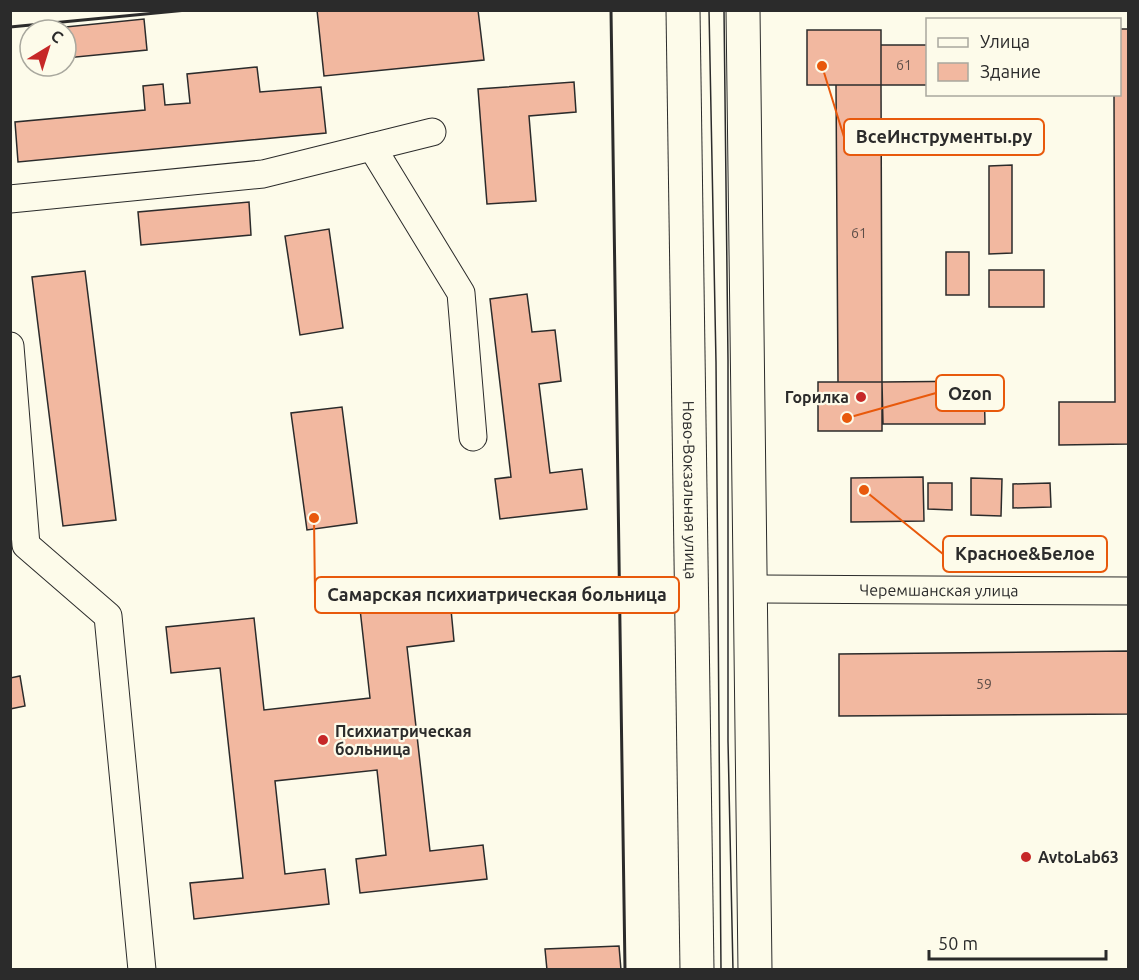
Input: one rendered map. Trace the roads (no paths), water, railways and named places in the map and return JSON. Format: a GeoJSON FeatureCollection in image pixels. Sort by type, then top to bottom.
{"type":"FeatureCollection","features":[{"type":"Feature","properties":{"kind":"main road","name":"Ново-Вокзальная улица"},"geometry":{"type":"LineString","coordinates":[[683,10],[697,969]]}},
{"type":"Feature","properties":{"kind":"main road"},"geometry":{"type":"LineString","coordinates":[[743,10],[754,969]]}},
{"type":"Feature","properties":{"kind":"street"},"geometry":{"type":"LineString","coordinates":[[10,199],[263,174],[432,132]]}},
{"type":"Feature","properties":{"kind":"street"},"geometry":{"type":"LineString","coordinates":[[372,147],[460,293],[473,437]]}},
{"type":"Feature","properties":{"kind":"street"},"geometry":{"type":"LineString","coordinates":[[10,346],[18,547],[108,616],[142,969]]}},
{"type":"Feature","properties":{"kind":"street","name":"Черемшанская улица"},"geometry":{"type":"LineString","coordinates":[[750,589],[1128,591]]}},
{"type":"Feature","properties":{"kind":"tram line"},"geometry":{"type":"LineString","coordinates":[[709,10],[716,362],[721,970]]}},
{"type":"Feature","properties":{"kind":"tram line"},"geometry":{"type":"LineString","coordinates":[[724,10],[728,360],[728,741],[733,970]]}},
{"type":"Feature","properties":{"kind":"place","name":"ВсеИнструменты.ру"},"geometry":{"type":"Point","coordinates":[822,66]}},
{"type":"Feature","properties":{"kind":"place","name":"Горилка"},"geometry":{"type":"Point","coordinates":[861,397]}},
{"type":"Feature","properties":{"kind":"place","name":"Ozon"},"geometry":{"type":"Point","coordinates":[847,418]}},
{"type":"Feature","properties":{"kind":"place","name":"Красное&Белое"},"geometry":{"type":"Point","coordinates":[864,490]}},
{"type":"Feature","properties":{"kind":"place","name":"Самарская психиатрическая больница"},"geometry":{"type":"Point","coordinates":[314,518]}},
{"type":"Feature","properties":{"kind":"place","name":"Психиатрическая больница"},"geometry":{"type":"Point","coordinates":[323,740]}},
{"type":"Feature","properties":{"kind":"place","name":"AvtoLab63"},"geometry":{"type":"Point","coordinates":[1026,857]}}]}
